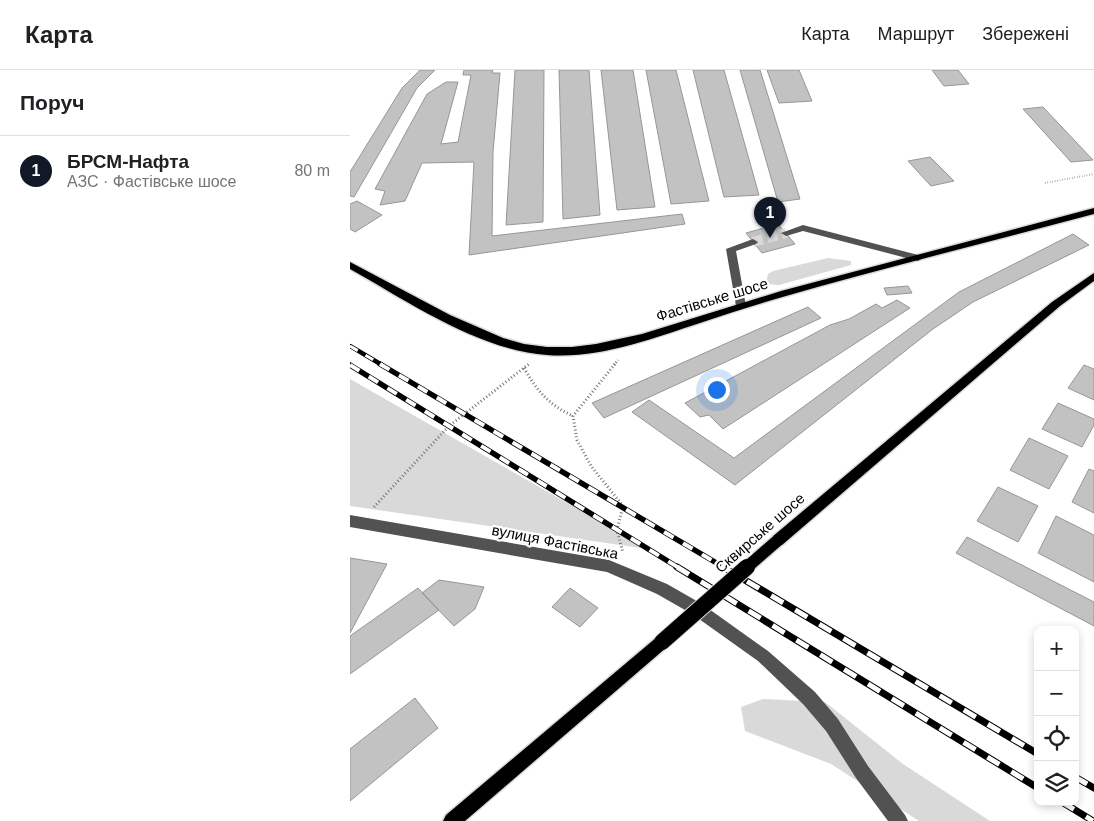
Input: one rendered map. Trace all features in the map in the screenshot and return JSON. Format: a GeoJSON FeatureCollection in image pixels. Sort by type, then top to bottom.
{"type":"FeatureCollection","features":[{"type":"Feature","properties":{"kind":"main road","name":"Фастівське шосе"},"geometry":{"type":"LineString","coordinates":[[350,264],[474,330],[506,343],[545,351],[573,351],[634,339],[741,306],[1094,211]]}},
{"type":"Feature","properties":{"kind":"main road","name":"Сквирське шосе"},"geometry":{"type":"LineString","coordinates":[[452,821],[1056,304],[1094,276]]}},
{"type":"Feature","properties":{"kind":"lane"},"geometry":{"type":"LineString","coordinates":[[786,233],[803,228],[918,258]]}},
{"type":"Feature","properties":{"kind":"lane"},"geometry":{"type":"LineString","coordinates":[[741,306],[731,248],[753,242]]}},
{"type":"Feature","properties":{"kind":"lane","name":"вулиця Фастівська"},"geometry":{"type":"LineString","coordinates":[[355,522],[609,566],[697,609],[763,656],[809,698],[832,725],[862,772],[899,821]]}},
{"type":"Feature","properties":{"kind":"path"},"geometry":{"type":"LineString","coordinates":[[1045,183],[1094,174]]}},
{"type":"Feature","properties":{"kind":"path"},"geometry":{"type":"LineString","coordinates":[[634,339],[573,416],[577,440],[591,466],[623,506],[617,530],[623,555],[639,579]]}},
{"type":"Feature","properties":{"kind":"path"},"geometry":{"type":"LineString","coordinates":[[355,522],[449,426],[545,351]]}},
{"type":"Feature","properties":{"kind":"path"},"geometry":{"type":"LineString","coordinates":[[524,368],[540,397],[558,410],[573,416]]}},
{"type":"Feature","properties":{"kind":"shaded area"},"geometry":{"type":"Polygon","coordinates":[[[828,258],[851,261],[851,265],[779,285],[766,284],[768,274],[773,271],[828,258]]]}},
{"type":"Feature","properties":{"kind":"shaded area"},"geometry":{"type":"Polygon","coordinates":[[[350,379],[648,549],[350,506],[350,379]]]}},
{"type":"Feature","properties":{"kind":"shaded area"},"geometry":{"type":"Polygon","coordinates":[[[763,699],[825,702],[903,764],[990,821],[919,821],[831,764],[745,731],[741,707],[763,699]]]}},
{"type":"Feature","properties":{"kind":"building"},"geometry":{"type":"Polygon","coordinates":[[[420,70],[435,70],[417,88],[354,197],[350,196],[350,172],[402,88],[420,70]]]}},
{"type":"Feature","properties":{"kind":"building"},"geometry":{"type":"Polygon","coordinates":[[[464,70],[493,70],[492,73],[500,73],[493,152],[492,236],[682,214],[685,224],[469,255],[474,162],[422,163],[405,201],[380,205],[385,191],[375,189],[427,94],[446,82],[458,82],[441,144],[458,142],[471,75],[463,75],[464,70]]]}},
{"type":"Feature","properties":{"kind":"building"},"geometry":{"type":"Polygon","coordinates":[[[515,70],[544,70],[543,222],[506,225],[515,70]]]}},
{"type":"Feature","properties":{"kind":"building"},"geometry":{"type":"Polygon","coordinates":[[[559,70],[589,70],[600,215],[563,219],[559,70]]]}},
{"type":"Feature","properties":{"kind":"building"},"geometry":{"type":"Polygon","coordinates":[[[601,70],[633,70],[655,207],[617,210],[601,70]]]}},
{"type":"Feature","properties":{"kind":"building"},"geometry":{"type":"Polygon","coordinates":[[[646,70],[676,70],[709,201],[671,204],[646,70]]]}},
{"type":"Feature","properties":{"kind":"building"},"geometry":{"type":"Polygon","coordinates":[[[693,70],[724,70],[759,195],[724,197],[693,70]]]}},
{"type":"Feature","properties":{"kind":"building"},"geometry":{"type":"Polygon","coordinates":[[[740,70],[760,70],[800,199],[778,202],[740,70]]]}},
{"type":"Feature","properties":{"kind":"building"},"geometry":{"type":"Polygon","coordinates":[[[767,70],[799,70],[812,101],[779,103],[767,70]]]}},
{"type":"Feature","properties":{"kind":"building"},"geometry":{"type":"Polygon","coordinates":[[[932,70],[958,70],[969,84],[944,86],[932,70]]]}},
{"type":"Feature","properties":{"kind":"building"},"geometry":{"type":"Polygon","coordinates":[[[1043,107],[1093,160],[1071,162],[1023,109],[1043,107]]]}},
{"type":"Feature","properties":{"kind":"building"},"geometry":{"type":"Polygon","coordinates":[[[930,157],[954,181],[931,186],[908,161],[930,157]]]}},
{"type":"Feature","properties":{"kind":"building"},"geometry":{"type":"Polygon","coordinates":[[[357,201],[382,215],[355,232],[350,229],[350,204],[357,201]]]}},
{"type":"Feature","properties":{"kind":"building"},"geometry":{"type":"Polygon","coordinates":[[[778,224],[795,244],[762,253],[746,233],[778,224]]]}},
{"type":"Feature","properties":{"kind":"building"},"geometry":{"type":"Polygon","coordinates":[[[1073,234],[1089,245],[973,302],[933,329],[735,485],[632,412],[649,400],[734,458],[959,292],[1073,234]]]}},
{"type":"Feature","properties":{"kind":"building"},"geometry":{"type":"Polygon","coordinates":[[[908,286],[912,293],[887,295],[884,288],[908,286]]]}},
{"type":"Feature","properties":{"kind":"building"},"geometry":{"type":"Polygon","coordinates":[[[897,300],[910,308],[723,429],[709,415],[700,417],[685,403],[830,325],[849,319],[876,304],[882,308],[897,300]]]}},
{"type":"Feature","properties":{"kind":"building"},"geometry":{"type":"Polygon","coordinates":[[[808,307],[821,318],[604,418],[592,403],[808,307]]]}},
{"type":"Feature","properties":{"kind":"building"},"geometry":{"type":"Polygon","coordinates":[[[1084,365],[1094,369],[1094,400],[1068,388],[1084,365]]]}},
{"type":"Feature","properties":{"kind":"building"},"geometry":{"type":"Polygon","coordinates":[[[1058,403],[1094,419],[1094,425],[1082,447],[1042,429],[1058,403]]]}},
{"type":"Feature","properties":{"kind":"building"},"geometry":{"type":"Polygon","coordinates":[[[1029,438],[1068,456],[1049,489],[1010,470],[1029,438]]]}},
{"type":"Feature","properties":{"kind":"building"},"geometry":{"type":"Polygon","coordinates":[[[1089,469],[1094,471],[1094,513],[1072,502],[1089,469]]]}},
{"type":"Feature","properties":{"kind":"building"},"geometry":{"type":"Polygon","coordinates":[[[998,487],[1038,506],[1018,542],[977,521],[998,487]]]}},
{"type":"Feature","properties":{"kind":"building"},"geometry":{"type":"Polygon","coordinates":[[[1056,516],[1094,535],[1094,582],[1038,553],[1056,516]]]}},
{"type":"Feature","properties":{"kind":"building"},"geometry":{"type":"Polygon","coordinates":[[[967,537],[1094,602],[1094,626],[956,553],[967,537]]]}},
{"type":"Feature","properties":{"kind":"building"},"geometry":{"type":"Polygon","coordinates":[[[350,558],[387,564],[350,633],[350,558]]]}},
{"type":"Feature","properties":{"kind":"building"},"geometry":{"type":"Polygon","coordinates":[[[439,580],[484,587],[475,609],[454,626],[422,593],[439,580]]]}},
{"type":"Feature","properties":{"kind":"building"},"geometry":{"type":"Polygon","coordinates":[[[418,588],[439,610],[350,674],[350,636],[418,588]]]}},
{"type":"Feature","properties":{"kind":"building"},"geometry":{"type":"Polygon","coordinates":[[[570,588],[598,608],[580,627],[552,607],[570,588]]]}},
{"type":"Feature","properties":{"kind":"building"},"geometry":{"type":"Polygon","coordinates":[[[415,698],[438,728],[350,801],[350,749],[415,698]]]}},
{"type":"Feature","properties":{"kind":"tunnel"},"geometry":{"type":"LineString","coordinates":[[753,242],[786,233]]}},
{"type":"Feature","properties":{"kind":"railway"},"geometry":{"type":"LineString","coordinates":[[350,346],[382,365]]}},
{"type":"Feature","properties":{"kind":"railway"},"geometry":{"type":"LineString","coordinates":[[380,364],[725,568]]}},
{"type":"Feature","properties":{"kind":"railway"},"geometry":{"type":"LineString","coordinates":[[350,365],[679,568]]}},
{"type":"Feature","properties":{"kind":"railway"},"geometry":{"type":"LineString","coordinates":[[677,567],[1034,786]]}},
{"type":"Feature","properties":{"kind":"railway"},"geometry":{"type":"LineString","coordinates":[[723,567],[1034,752]]}},
{"type":"Feature","properties":{"kind":"railway"},"geometry":{"type":"LineString","coordinates":[[1079,779],[1094,788]]}},
{"type":"Feature","properties":{"kind":"railway"},"geometry":{"type":"LineString","coordinates":[[1069,806],[1093,821]]}},
{"type":"Feature","properties":{"kind":"place","name":"БРСМ-Нафта"},"geometry":{"type":"Point","coordinates":[770,238]}}]}
